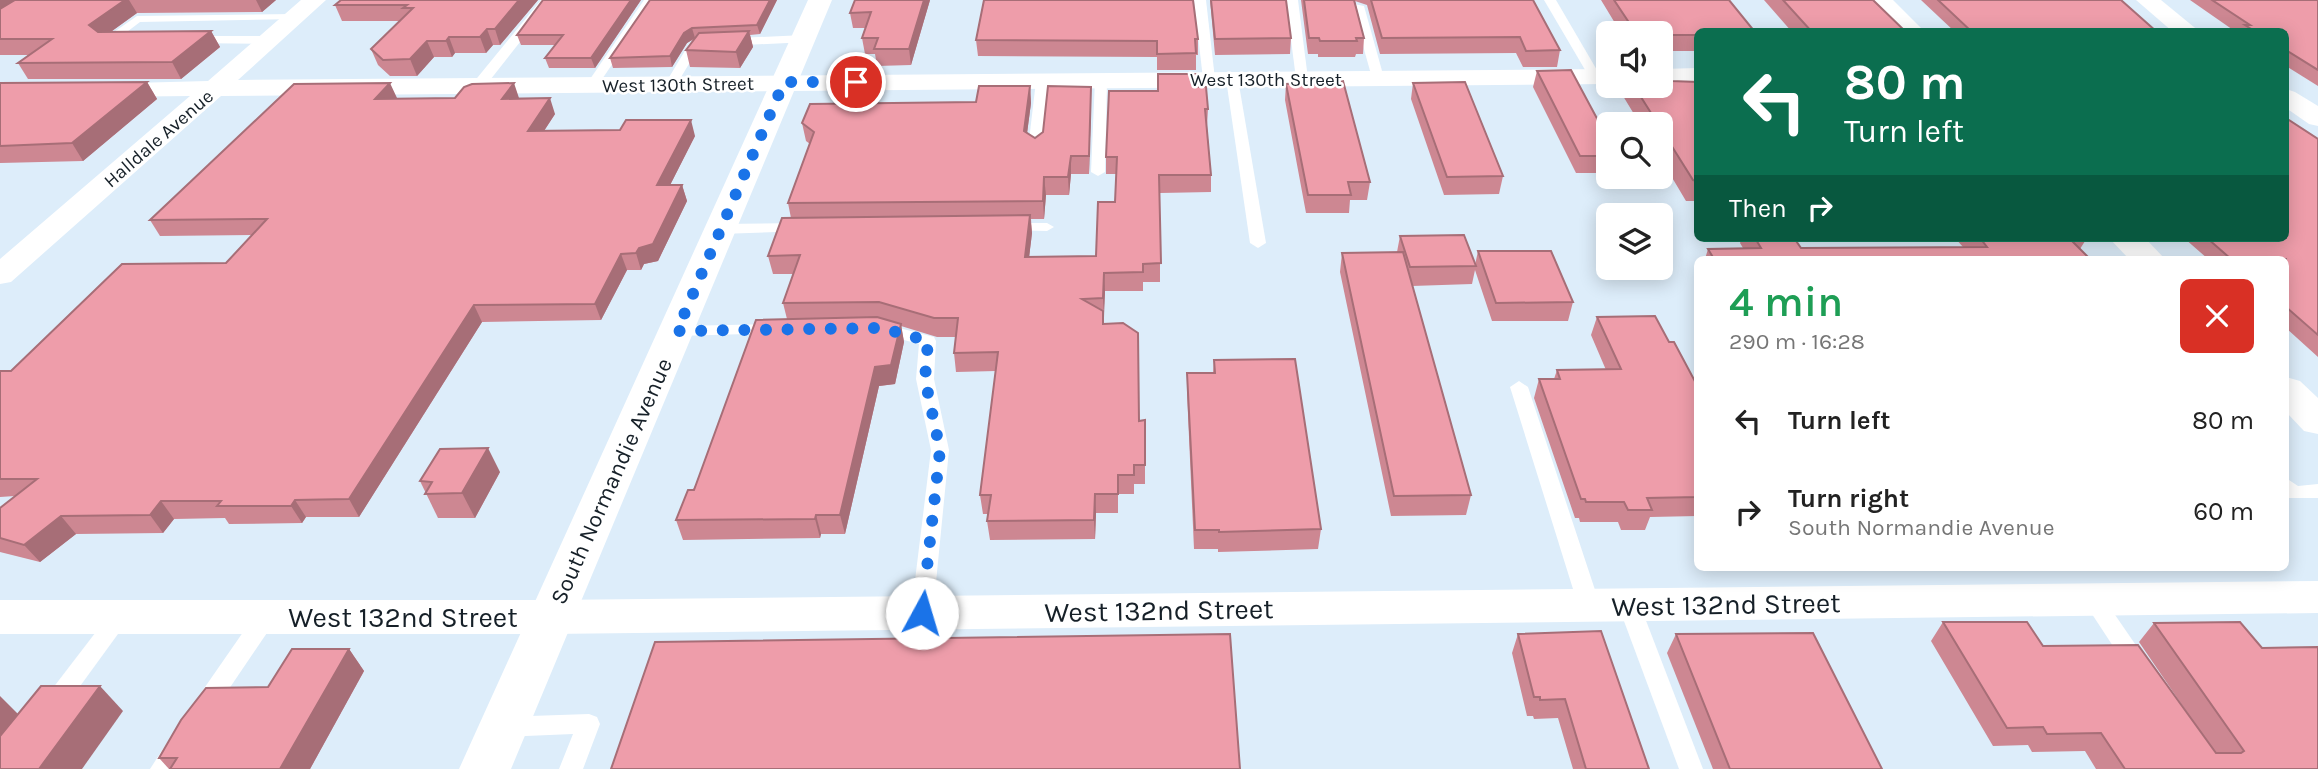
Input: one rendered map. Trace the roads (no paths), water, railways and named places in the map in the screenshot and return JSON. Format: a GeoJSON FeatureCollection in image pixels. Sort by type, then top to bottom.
{"type":"FeatureCollection","features":[{"type":"Feature","properties":{"kind":"main road","name":"South Normandie Avenue"},"geometry":{"type":"LineString","coordinates":[[494,748],[550,617],[613,481],[820,0]]}},
{"type":"Feature","properties":{"kind":"main road"},"geometry":{"type":"LineString","coordinates":[[1879,0],[1908,28]]}},
{"type":"Feature","properties":{"kind":"main road"},"geometry":{"type":"LineString","coordinates":[[2130,242],[2145,256]]}},
{"type":"Feature","properties":{"kind":"main road"},"geometry":{"type":"LineString","coordinates":[[2289,393],[2318,421]]}},
{"type":"Feature","properties":{"kind":"street"},"geometry":{"type":"LineString","coordinates":[[2147,0],[2183,28]]}},
{"type":"Feature","properties":{"kind":"street","name":"Halldale Avenue"},"geometry":{"type":"LineString","coordinates":[[0,275],[305,9]]}},
{"type":"Feature","properties":{"kind":"street"},"geometry":{"type":"LineString","coordinates":[[1673,76],[1694,76]]}},
{"type":"Feature","properties":{"kind":"street","name":"West 130th Street"},"geometry":{"type":"LineString","coordinates":[[80,90],[1596,77]]}},
{"type":"Feature","properties":{"kind":"street"},"geometry":{"type":"LineString","coordinates":[[2289,99],[2318,118]]}},
{"type":"Feature","properties":{"kind":"street","name":"West 132nd Street"},"geometry":{"type":"LineString","coordinates":[[0,617],[550,617],[2318,597]]}},
{"type":"Feature","properties":{"kind":"lane"},"geometry":{"type":"LineString","coordinates":[[478,86],[547,0]]}},
{"type":"Feature","properties":{"kind":"lane"},"geometry":{"type":"LineString","coordinates":[[592,85],[650,0]]}},
{"type":"Feature","properties":{"kind":"lane"},"geometry":{"type":"LineString","coordinates":[[1200,0],[1258,243]]}},
{"type":"Feature","properties":{"kind":"lane"},"geometry":{"type":"LineString","coordinates":[[1292,0],[1302,79]]}},
{"type":"Feature","properties":{"kind":"lane"},"geometry":{"type":"LineString","coordinates":[[1550,0],[1596,68]]}},
{"type":"Feature","properties":{"kind":"lane"},"geometry":{"type":"LineString","coordinates":[[1358,6],[1378,78]]}},
{"type":"Feature","properties":{"kind":"lane"},"geometry":{"type":"LineString","coordinates":[[134,41],[107,41],[137,19],[305,9]]}},
{"type":"Feature","properties":{"kind":"lane"},"geometry":{"type":"LineString","coordinates":[[671,84],[694,47],[700,43],[804,39]]}},
{"type":"Feature","properties":{"kind":"lane"},"geometry":{"type":"LineString","coordinates":[[186,40],[270,40]]}},
{"type":"Feature","properties":{"kind":"lane"},"geometry":{"type":"LineString","coordinates":[[1035,149],[1042,80]]}},
{"type":"Feature","properties":{"kind":"lane"},"geometry":{"type":"LineString","coordinates":[[1098,172],[1101,80]]}},
{"type":"Feature","properties":{"kind":"lane"},"geometry":{"type":"LineString","coordinates":[[993,227],[1048,227]]}},
{"type":"Feature","properties":{"kind":"lane"},"geometry":{"type":"LineString","coordinates":[[720,229],[816,228]]}},
{"type":"Feature","properties":{"kind":"lane"},"geometry":{"type":"LineString","coordinates":[[868,328],[882,328],[928,341],[925,379],[940,450],[922,613]]}},
{"type":"Feature","properties":{"kind":"lane"},"geometry":{"type":"LineString","coordinates":[[677,331],[798,329]]}},
{"type":"Feature","properties":{"kind":"lane"},"geometry":{"type":"LineString","coordinates":[[1519,387],[1609,605],[1692,769]]}},
{"type":"Feature","properties":{"kind":"lane"},"geometry":{"type":"LineString","coordinates":[[2289,488],[2293,493],[2318,491]]}},
{"type":"Feature","properties":{"kind":"lane"},"geometry":{"type":"LineString","coordinates":[[2093,599],[2152,685]]}},
{"type":"Feature","properties":{"kind":"lane"},"geometry":{"type":"LineString","coordinates":[[37,726],[119,617]]}},
{"type":"Feature","properties":{"kind":"lane"},"geometry":{"type":"LineString","coordinates":[[162,769],[265,618]]}},
{"type":"Feature","properties":{"kind":"lane"},"geometry":{"type":"LineString","coordinates":[[494,748],[589,724],[571,769]]}}]}
